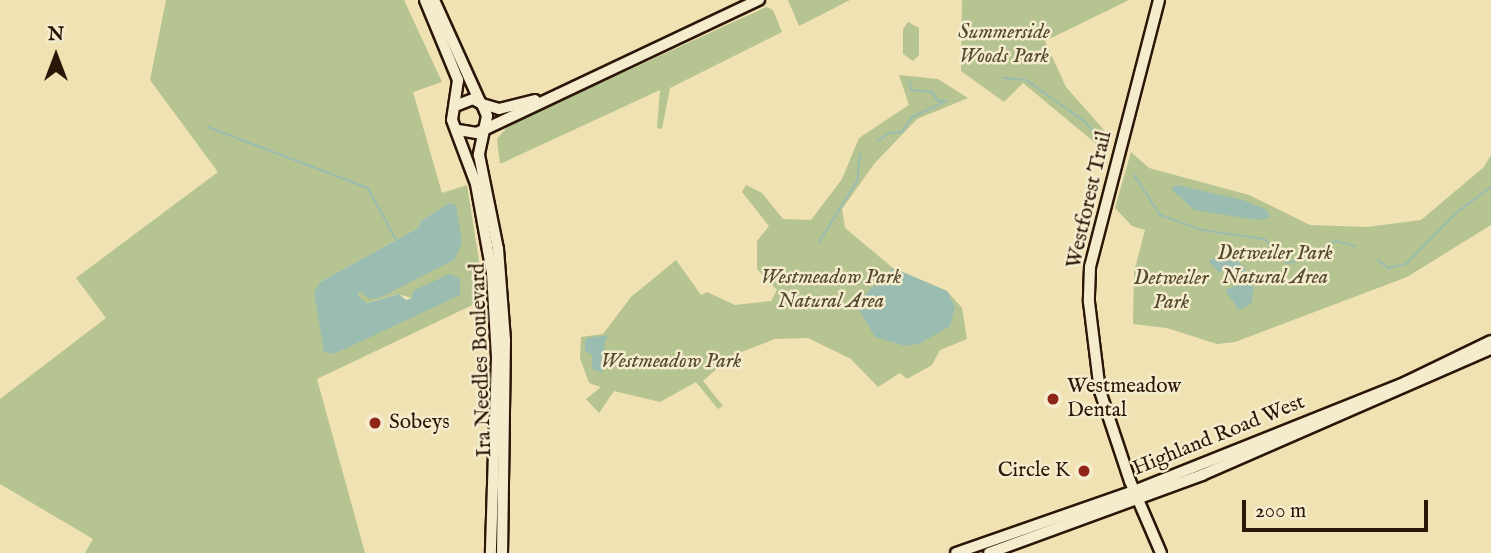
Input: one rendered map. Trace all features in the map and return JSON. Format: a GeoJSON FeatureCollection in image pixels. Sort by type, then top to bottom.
{"type":"FeatureCollection","features":[{"type":"Feature","properties":{"kind":"main road"},"geometry":{"type":"LineString","coordinates":[[425,0],[458,80],[452,120],[458,130],[470,135],[542,98],[759,0]]}},
{"type":"Feature","properties":{"kind":"main road"},"geometry":{"type":"LineString","coordinates":[[433,0],[487,116],[484,128]]}},
{"type":"Feature","properties":{"kind":"main road","name":"Westforest Trail"},"geometry":{"type":"LineString","coordinates":[[1159,0],[1090,267],[1095,366],[1136,496],[1161,553]]}},
{"type":"Feature","properties":{"kind":"main road"},"geometry":{"type":"LineString","coordinates":[[455,107],[466,99],[499,109],[542,98]]}},
{"type":"Feature","properties":{"kind":"main road","name":"Ira Needles Boulevard"},"geometry":{"type":"LineString","coordinates":[[484,128],[479,155],[498,249],[505,340],[502,553]]}},
{"type":"Feature","properties":{"kind":"main road","name":"Ira Needles Boulevard"},"geometry":{"type":"LineString","coordinates":[[458,130],[483,210],[494,302],[491,553]]}},
{"type":"Feature","properties":{"kind":"main road","name":"Highland Road West"},"geometry":{"type":"LineString","coordinates":[[956,553],[1136,496],[1406,382],[1491,341]]}},
{"type":"Feature","properties":{"kind":"main road","name":"Highland Road West"},"geometry":{"type":"LineString","coordinates":[[989,553],[1395,395],[1491,349]]}},
{"type":"Feature","properties":{"kind":"green space"},"geometry":{"type":"Polygon","coordinates":[[[166,0],[404,0],[442,82],[413,92],[442,193],[467,185],[485,299],[317,379],[365,553],[85,553],[93,539],[0,484],[0,399],[106,318],[76,278],[218,172],[150,80],[166,0]],[[421,221],[418,228],[320,282],[324,351],[412,298],[398,294],[366,303],[358,296],[360,291],[454,260],[421,221]]]}},
{"type":"Feature","properties":{"kind":"green space"},"geometry":{"type":"Polygon","coordinates":[[[788,0],[850,0],[799,26],[788,0]]]}},
{"type":"Feature","properties":{"kind":"green space","name":"Summerside Woods Park"},"geometry":{"type":"Polygon","coordinates":[[[962,0],[1129,0],[1045,41],[1066,87],[1111,138],[1106,152],[1023,83],[1004,102],[961,71],[962,0]]]}},
{"type":"Feature","properties":{"kind":"green space"},"geometry":{"type":"Polygon","coordinates":[[[766,7],[773,10],[782,32],[670,88],[662,129],[657,128],[660,90],[500,164],[497,139],[509,125],[766,7]]]}},
{"type":"Feature","properties":{"kind":"green space"},"geometry":{"type":"Polygon","coordinates":[[[908,22],[919,28],[919,55],[913,61],[903,54],[903,29],[908,22]]]}},
{"type":"Feature","properties":{"kind":"green space","name":"Westmeadow Park Natural Area"},"geometry":{"type":"Polygon","coordinates":[[[899,75],[938,79],[968,98],[917,119],[874,164],[842,209],[845,228],[893,268],[947,291],[962,308],[967,339],[940,350],[932,365],[907,379],[900,373],[878,387],[851,359],[808,338],[775,339],[731,356],[703,381],[723,406],[718,409],[696,382],[660,402],[614,391],[599,413],[586,399],[601,387],[589,383],[580,358],[581,337],[603,334],[631,297],[676,260],[701,295],[707,292],[735,305],[771,301],[777,290],[757,269],[757,241],[769,226],[742,192],[746,185],[762,193],[783,219],[811,220],[842,179],[859,138],[909,105],[899,75]]]}},
{"type":"Feature","properties":{"kind":"green space","name":"Detweiler Park Natural Area"},"geometry":{"type":"Polygon","coordinates":[[[1131,152],[1149,168],[1249,195],[1310,225],[1367,227],[1421,220],[1484,167],[1491,155],[1491,225],[1407,277],[1235,342],[1217,344],[1167,328],[1133,324],[1134,272],[1145,230],[1132,226],[1115,208],[1131,152]]]}},
{"type":"Feature","properties":{"kind":"water"},"geometry":{"type":"Polygon","coordinates":[[[1177,185],[1243,200],[1267,210],[1270,218],[1257,220],[1194,210],[1171,189],[1177,185]]]}},
{"type":"Feature","properties":{"kind":"water"},"geometry":{"type":"Polygon","coordinates":[[[449,203],[456,205],[462,243],[454,260],[379,298],[369,299],[360,291],[358,296],[367,303],[399,294],[406,300],[412,298],[413,291],[449,274],[460,278],[460,295],[334,354],[324,352],[314,292],[320,282],[418,228],[421,221],[449,203]]]}},
{"type":"Feature","properties":{"kind":"water"},"geometry":{"type":"Polygon","coordinates":[[[1228,250],[1245,269],[1254,288],[1251,304],[1239,310],[1225,290],[1239,284],[1224,269],[1219,273],[1209,261],[1228,250]]]}},
{"type":"Feature","properties":{"kind":"water"},"geometry":{"type":"Polygon","coordinates":[[[893,268],[947,291],[955,307],[950,326],[919,344],[905,346],[875,337],[859,310],[860,299],[893,268]]]}},
{"type":"Feature","properties":{"kind":"water"},"geometry":{"type":"Polygon","coordinates":[[[609,335],[605,341],[602,373],[592,369],[592,355],[585,351],[585,343],[587,338],[609,335]]]}},
{"type":"Feature","properties":{"kind":"waterway"},"geometry":{"type":"LineString","coordinates":[[1003,78],[1026,80],[1084,121],[1103,142]]}},
{"type":"Feature","properties":{"kind":"waterway"},"geometry":{"type":"LineString","coordinates":[[910,82],[911,90],[932,92],[938,101],[946,101]]}},
{"type":"Feature","properties":{"kind":"waterway"},"geometry":{"type":"LineString","coordinates":[[878,141],[889,133],[902,132],[912,117],[947,101]]}},
{"type":"Feature","properties":{"kind":"waterway"},"geometry":{"type":"LineString","coordinates":[[208,127],[368,188],[396,240]]}},
{"type":"Feature","properties":{"kind":"waterway"},"geometry":{"type":"LineString","coordinates":[[819,242],[857,181],[860,154]]}},
{"type":"Feature","properties":{"kind":"waterway"},"geometry":{"type":"LineString","coordinates":[[1134,175],[1160,215],[1202,230],[1264,239],[1287,263],[1308,259],[1336,241],[1355,246]]}},
{"type":"Feature","properties":{"kind":"waterway"},"geometry":{"type":"LineString","coordinates":[[1378,260],[1388,268],[1406,264],[1456,213],[1491,187]]}},
{"type":"Feature","properties":{"kind":"place","name":"Westmeadow Dental"},"geometry":{"type":"Point","coordinates":[1053,399]}},
{"type":"Feature","properties":{"kind":"place","name":"Sobeys"},"geometry":{"type":"Point","coordinates":[375,423]}},
{"type":"Feature","properties":{"kind":"place","name":"Circle K"},"geometry":{"type":"Point","coordinates":[1084,471]}},
{"type":"Feature","properties":{"kind":"park label","name":"Detweiler Park"},"geometry":{"type":"Point","coordinates":[1171,291]}},
{"type":"Feature","properties":{"kind":"park label","name":"Westmeadow Park"},"geometry":{"type":"Point","coordinates":[671,362]}}]}
